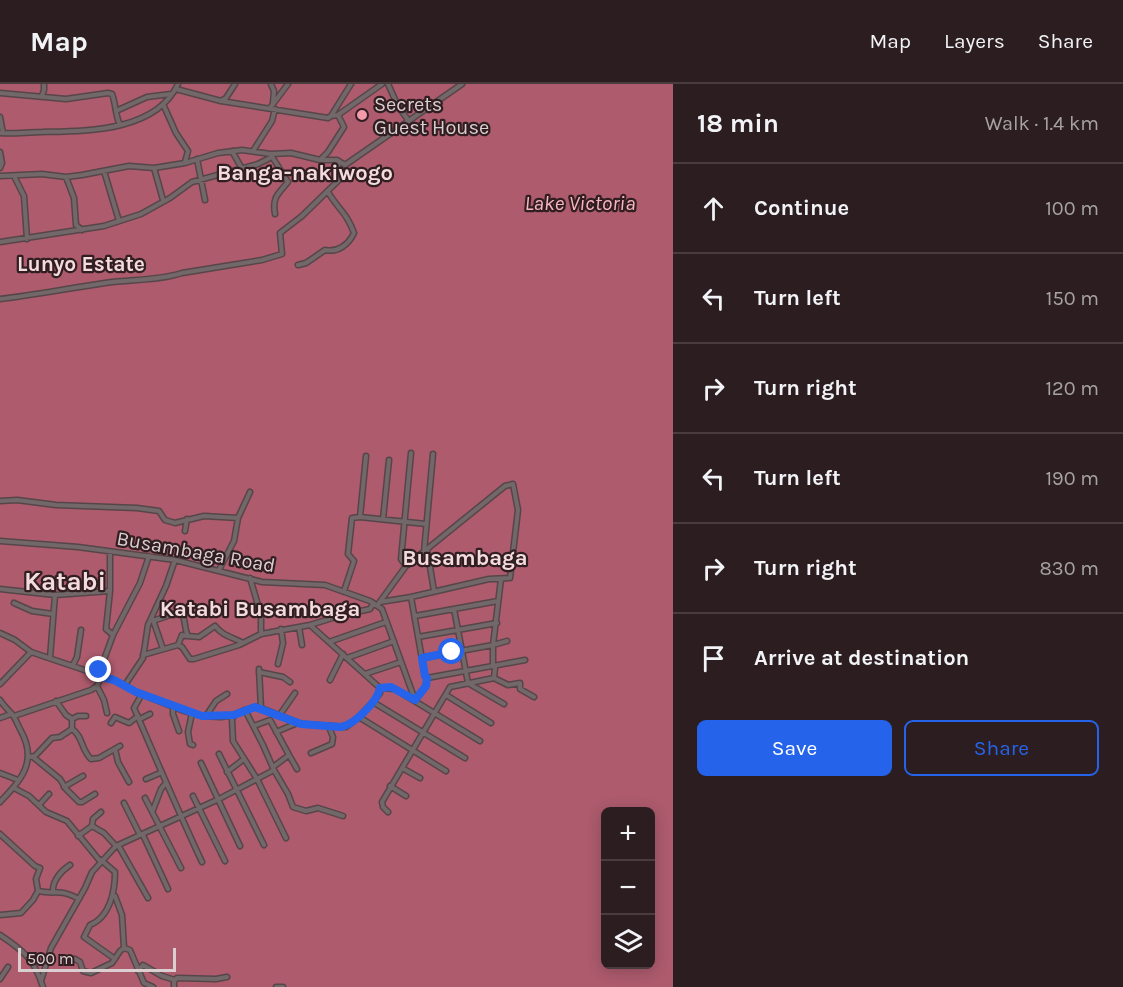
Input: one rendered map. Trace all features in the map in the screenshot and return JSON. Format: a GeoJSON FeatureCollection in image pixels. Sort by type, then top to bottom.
{"type":"FeatureCollection","features":[{"type":"Feature","properties":{"kind":"street"},"geometry":{"type":"LineString","coordinates":[[42,96],[44,84]]}},
{"type":"Feature","properties":{"kind":"street"},"geometry":{"type":"LineString","coordinates":[[221,101],[226,98],[235,84]]}},
{"type":"Feature","properties":{"kind":"street"},"geometry":{"type":"LineString","coordinates":[[254,151],[272,121],[274,91],[271,84]]}},
{"type":"Feature","properties":{"kind":"street"},"geometry":{"type":"LineString","coordinates":[[273,107],[288,84]]}},
{"type":"Feature","properties":{"kind":"street"},"geometry":{"type":"LineString","coordinates":[[331,116],[351,84]]}},
{"type":"Feature","properties":{"kind":"street"},"geometry":{"type":"LineString","coordinates":[[0,117],[2,133],[89,131],[120,125],[146,116],[163,104],[177,86],[221,101],[273,107],[328,118],[338,115],[382,84]]}},
{"type":"Feature","properties":{"kind":"street"},"geometry":{"type":"LineString","coordinates":[[388,84],[398,106],[408,120]]}},
{"type":"Feature","properties":{"kind":"street"},"geometry":{"type":"LineString","coordinates":[[0,242],[82,230],[119,221],[141,214],[188,184],[202,178],[258,164],[271,156],[291,153],[320,160],[337,160],[347,165],[462,84]]}},
{"type":"Feature","properties":{"kind":"street"},"geometry":{"type":"LineString","coordinates":[[0,93],[66,99],[112,94],[120,125]]}},
{"type":"Feature","properties":{"kind":"street"},"geometry":{"type":"LineString","coordinates":[[116,111],[147,97],[171,94]]}},
{"type":"Feature","properties":{"kind":"street"},"geometry":{"type":"LineString","coordinates":[[163,104],[176,133],[187,148],[185,163]]}},
{"type":"Feature","properties":{"kind":"street"},"geometry":{"type":"LineString","coordinates":[[320,160],[344,127],[338,115]]}},
{"type":"Feature","properties":{"kind":"street"},"geometry":{"type":"LineString","coordinates":[[232,151],[241,167]]}},
{"type":"Feature","properties":{"kind":"street"},"geometry":{"type":"LineString","coordinates":[[0,176],[42,174],[66,177],[129,166],[154,168],[232,151],[254,151],[271,156],[288,182],[275,198],[273,203],[275,213]]}},
{"type":"Feature","properties":{"kind":"street"},"geometry":{"type":"LineString","coordinates":[[0,152],[2,163],[0,168]]}},
{"type":"Feature","properties":{"kind":"street"},"geometry":{"type":"LineString","coordinates":[[197,159],[205,200]]}},
{"type":"Feature","properties":{"kind":"street"},"geometry":{"type":"LineString","coordinates":[[0,299],[108,282],[158,277],[172,278],[182,273],[274,258],[282,254],[280,233],[341,178],[337,160]]}},
{"type":"Feature","properties":{"kind":"street"},"geometry":{"type":"LineString","coordinates":[[154,168],[163,200]]}},
{"type":"Feature","properties":{"kind":"street"},"geometry":{"type":"LineString","coordinates":[[104,171],[119,221]]}},
{"type":"Feature","properties":{"kind":"street"},"geometry":{"type":"LineString","coordinates":[[14,176],[24,196],[27,239]]}},
{"type":"Feature","properties":{"kind":"street"},"geometry":{"type":"LineString","coordinates":[[66,177],[74,198],[76,225],[82,230]]}},
{"type":"Feature","properties":{"kind":"street"},"geometry":{"type":"LineString","coordinates":[[298,265],[306,263],[325,250],[331,252],[341,249],[351,241],[354,233],[347,216],[337,207],[328,192]]}},
{"type":"Feature","properties":{"kind":"street"},"geometry":{"type":"LineString","coordinates":[[406,566],[401,561],[411,453]]}},
{"type":"Feature","properties":{"kind":"street"},"geometry":{"type":"LineString","coordinates":[[432,454],[426,550],[434,591]]}},
{"type":"Feature","properties":{"kind":"street"},"geometry":{"type":"LineString","coordinates":[[360,517],[366,456]]}},
{"type":"Feature","properties":{"kind":"street"},"geometry":{"type":"LineString","coordinates":[[383,519],[389,460]]}},
{"type":"Feature","properties":{"kind":"street"},"geometry":{"type":"LineString","coordinates":[[143,655],[178,645],[190,659],[194,660],[244,643],[261,634],[310,625],[370,609],[373,604],[379,603],[411,597],[489,579],[510,577],[518,510],[513,484],[505,486],[406,566],[379,603]]}},
{"type":"Feature","properties":{"kind":"street"},"geometry":{"type":"LineString","coordinates":[[219,570],[234,541],[238,518],[250,492]]}},
{"type":"Feature","properties":{"kind":"street"},"geometry":{"type":"LineString","coordinates":[[0,501],[17,500],[56,505],[137,508],[159,512],[165,520],[172,522],[204,516],[238,518]]}},
{"type":"Feature","properties":{"kind":"street"},"geometry":{"type":"LineString","coordinates":[[185,531],[187,518]]}},
{"type":"Feature","properties":{"kind":"street"},"geometry":{"type":"LineString","coordinates":[[344,591],[350,580],[354,561],[348,555],[352,518],[426,524]]}},
{"type":"Feature","properties":{"kind":"street","name":"Busambaga Road"},"geometry":{"type":"LineString","coordinates":[[0,541],[78,547],[175,560],[262,582],[322,584],[373,604]]}},
{"type":"Feature","properties":{"kind":"street"},"geometry":{"type":"LineString","coordinates":[[110,552],[110,591],[106,629],[113,635]]}},
{"type":"Feature","properties":{"kind":"street"},"geometry":{"type":"LineString","coordinates":[[0,718],[91,690],[97,686],[113,635],[140,583],[149,556]]}},
{"type":"Feature","properties":{"kind":"street"},"geometry":{"type":"LineString","coordinates":[[125,685],[141,662],[144,640],[175,560]]}},
{"type":"Feature","properties":{"kind":"street"},"geometry":{"type":"LineString","coordinates":[[250,578],[261,615],[261,634]]}},
{"type":"Feature","properties":{"kind":"street"},"geometry":{"type":"LineString","coordinates":[[494,678],[493,645],[501,579]]}},
{"type":"Feature","properties":{"kind":"street"},"geometry":{"type":"LineString","coordinates":[[0,589],[55,595],[110,591]]}},
{"type":"Feature","properties":{"kind":"street"},"geometry":{"type":"LineString","coordinates":[[50,658],[55,595]]}},
{"type":"Feature","properties":{"kind":"street"},"geometry":{"type":"LineString","coordinates":[[411,597],[427,678],[426,686],[415,700]]}},
{"type":"Feature","properties":{"kind":"street"},"geometry":{"type":"LineString","coordinates":[[415,616],[498,602]]}},
{"type":"Feature","properties":{"kind":"street"},"geometry":{"type":"LineString","coordinates":[[14,603],[32,611],[53,614]]}},
{"type":"Feature","properties":{"kind":"street"},"geometry":{"type":"LineString","coordinates":[[373,604],[382,609],[415,700]]}},
{"type":"Feature","properties":{"kind":"street"},"geometry":{"type":"LineString","coordinates":[[454,609],[468,683],[504,704]]}},
{"type":"Feature","properties":{"kind":"street"},"geometry":{"type":"LineString","coordinates":[[152,619],[181,612],[188,636]]}},
{"type":"Feature","properties":{"kind":"street"},"geometry":{"type":"LineString","coordinates":[[152,619],[163,649]]}},
{"type":"Feature","properties":{"kind":"street"},"geometry":{"type":"LineString","coordinates":[[329,642],[386,622]]}},
{"type":"Feature","properties":{"kind":"street"},"geometry":{"type":"LineString","coordinates":[[418,637],[497,623]]}},
{"type":"Feature","properties":{"kind":"street"},"geometry":{"type":"LineString","coordinates":[[310,625],[380,688],[391,687],[480,741]]}},
{"type":"Feature","properties":{"kind":"street"},"geometry":{"type":"LineString","coordinates":[[178,645],[182,635],[199,636],[215,626],[224,636],[244,643]]}},
{"type":"Feature","properties":{"kind":"street"},"geometry":{"type":"LineString","coordinates":[[299,627],[302,645]]}},
{"type":"Feature","properties":{"kind":"street"},"geometry":{"type":"LineString","coordinates":[[278,664],[283,644],[281,629]]}},
{"type":"Feature","properties":{"kind":"street"},"geometry":{"type":"LineString","coordinates":[[73,665],[77,657],[81,630]]}},
{"type":"Feature","properties":{"kind":"street"},"geometry":{"type":"LineString","coordinates":[[0,633],[15,640],[31,652],[73,665],[206,717],[234,715],[255,707],[297,723],[346,727],[373,702],[380,693],[380,688]]}},
{"type":"Feature","properties":{"kind":"street"},"geometry":{"type":"LineString","coordinates":[[330,680],[345,656],[394,641]]}},
{"type":"Feature","properties":{"kind":"street"},"geometry":{"type":"LineString","coordinates":[[422,658],[507,641]]}},
{"type":"Feature","properties":{"kind":"street"},"geometry":{"type":"LineString","coordinates":[[0,684],[31,652]]}},
{"type":"Feature","properties":{"kind":"street"},"geometry":{"type":"LineString","coordinates":[[427,678],[525,660]]}},
{"type":"Feature","properties":{"kind":"street"},"geometry":{"type":"LineString","coordinates":[[365,674],[401,662]]}},
{"type":"Feature","properties":{"kind":"street"},"geometry":{"type":"LineString","coordinates":[[261,708],[259,670],[283,677],[290,682]]}},
{"type":"Feature","properties":{"kind":"street"},"geometry":{"type":"LineString","coordinates":[[388,812],[382,802],[390,786],[451,686],[494,678],[508,685],[520,683],[520,689],[534,697]]}},
{"type":"Feature","properties":{"kind":"street"},"geometry":{"type":"LineString","coordinates":[[97,686],[107,713]]}},
{"type":"Feature","properties":{"kind":"street"},"geometry":{"type":"LineString","coordinates":[[142,693],[134,708],[160,773],[202,862]]}},
{"type":"Feature","properties":{"kind":"street"},"geometry":{"type":"LineString","coordinates":[[279,716],[295,693]]}},
{"type":"Feature","properties":{"kind":"street"},"geometry":{"type":"LineString","coordinates":[[206,717],[216,701],[227,694]]}},
{"type":"Feature","properties":{"kind":"street"},"geometry":{"type":"LineString","coordinates":[[446,695],[491,723]]}},
{"type":"Feature","properties":{"kind":"street"},"geometry":{"type":"LineString","coordinates":[[0,700],[13,715],[27,743],[31,757],[60,779],[64,787],[81,803],[95,794]]}},
{"type":"Feature","properties":{"kind":"street"},"geometry":{"type":"LineString","coordinates":[[56,701],[66,715],[72,719]]}},
{"type":"Feature","properties":{"kind":"street"},"geometry":{"type":"LineString","coordinates":[[373,702],[465,758]]}},
{"type":"Feature","properties":{"kind":"street"},"geometry":{"type":"LineString","coordinates":[[173,706],[173,714],[179,731]]}},
{"type":"Feature","properties":{"kind":"street"},"geometry":{"type":"LineString","coordinates":[[245,710],[293,807],[306,811],[318,808],[343,816]]}},
{"type":"Feature","properties":{"kind":"street"},"geometry":{"type":"LineString","coordinates":[[192,713],[188,732],[190,744],[193,745]]}},
{"type":"Feature","properties":{"kind":"street"},"geometry":{"type":"LineString","coordinates":[[111,723],[115,717],[129,723],[150,714]]}},
{"type":"Feature","properties":{"kind":"street"},"geometry":{"type":"LineString","coordinates":[[234,715],[232,737],[257,779],[286,838]]}},
{"type":"Feature","properties":{"kind":"street"},"geometry":{"type":"LineString","coordinates":[[72,719],[86,716]]}},
{"type":"Feature","properties":{"kind":"street"},"geometry":{"type":"LineString","coordinates":[[359,717],[446,771]]}},
{"type":"Feature","properties":{"kind":"street"},"geometry":{"type":"LineString","coordinates":[[72,719],[72,729]]}},
{"type":"Feature","properties":{"kind":"street"},"geometry":{"type":"LineString","coordinates":[[254,726],[270,720],[297,769]]}},
{"type":"Feature","properties":{"kind":"street"},"geometry":{"type":"LineString","coordinates":[[276,732],[297,723]]}},
{"type":"Feature","properties":{"kind":"street"},"geometry":{"type":"LineString","coordinates":[[311,753],[332,744],[333,737],[329,726]]}},
{"type":"Feature","properties":{"kind":"street"},"geometry":{"type":"LineString","coordinates":[[0,802],[14,788],[31,757],[52,738],[60,737],[72,729]]}},
{"type":"Feature","properties":{"kind":"street"},"geometry":{"type":"LineString","coordinates":[[72,729],[79,734],[82,747],[91,759],[99,758],[120,746]]}},
{"type":"Feature","properties":{"kind":"street"},"geometry":{"type":"LineString","coordinates":[[115,749],[118,762],[129,782]]}},
{"type":"Feature","properties":{"kind":"street"},"geometry":{"type":"LineString","coordinates":[[219,754],[264,845]]}},
{"type":"Feature","properties":{"kind":"street"},"geometry":{"type":"LineString","coordinates":[[41,981],[51,948],[92,872],[117,846],[257,779],[289,755]]}},
{"type":"Feature","properties":{"kind":"street"},"geometry":{"type":"LineString","coordinates":[[227,772],[244,759]]}},
{"type":"Feature","properties":{"kind":"street"},"geometry":{"type":"LineString","coordinates":[[201,763],[240,846]]}},
{"type":"Feature","properties":{"kind":"street"},"geometry":{"type":"LineString","coordinates":[[402,768],[420,778]]}},
{"type":"Feature","properties":{"kind":"street"},"geometry":{"type":"LineString","coordinates":[[0,773],[18,780]]}},
{"type":"Feature","properties":{"kind":"street"},"geometry":{"type":"LineString","coordinates":[[146,779],[160,773]]}},
{"type":"Feature","properties":{"kind":"street"},"geometry":{"type":"LineString","coordinates":[[64,787],[83,776]]}},
{"type":"Feature","properties":{"kind":"street"},"geometry":{"type":"LineString","coordinates":[[153,810],[165,784]]}},
{"type":"Feature","properties":{"kind":"street"},"geometry":{"type":"LineString","coordinates":[[390,786],[406,796]]}},
{"type":"Feature","properties":{"kind":"street"},"geometry":{"type":"LineString","coordinates":[[14,788],[26,794],[51,815],[67,821],[101,861],[115,872],[114,895],[122,915],[124,948],[109,965],[91,973],[83,971],[80,962],[75,959]]}},
{"type":"Feature","properties":{"kind":"street"},"geometry":{"type":"LineString","coordinates":[[39,805],[49,794]]}},
{"type":"Feature","properties":{"kind":"street"},"geometry":{"type":"LineString","coordinates":[[193,796],[225,861]]}},
{"type":"Feature","properties":{"kind":"street"},"geometry":{"type":"LineString","coordinates":[[145,798],[181,868]]}},
{"type":"Feature","properties":{"kind":"street"},"geometry":{"type":"LineString","coordinates":[[124,803],[168,889]]}},
{"type":"Feature","properties":{"kind":"street"},"geometry":{"type":"LineString","coordinates":[[78,836],[92,826],[93,819],[101,812]]}},
{"type":"Feature","properties":{"kind":"street"},"geometry":{"type":"LineString","coordinates":[[92,826],[104,833],[117,846],[148,898]]}},
{"type":"Feature","properties":{"kind":"street"},"geometry":{"type":"LineString","coordinates":[[0,834],[40,868],[36,879],[38,891],[33,900],[21,913],[0,915]]}},
{"type":"Feature","properties":{"kind":"street"},"geometry":{"type":"LineString","coordinates":[[53,892],[53,887],[61,872],[70,865]]}},
{"type":"Feature","properties":{"kind":"street"},"geometry":{"type":"LineString","coordinates":[[38,891],[48,894],[60,891],[78,899]]}},
{"type":"Feature","properties":{"kind":"street"},"geometry":{"type":"LineString","coordinates":[[114,895],[97,921],[90,925],[84,937],[115,959]]}},
{"type":"Feature","properties":{"kind":"street"},"geometry":{"type":"LineString","coordinates":[[0,935],[28,956],[42,987]]}},
{"type":"Feature","properties":{"kind":"street"},"geometry":{"type":"LineString","coordinates":[[124,948],[130,950],[144,982],[153,987]]}},
{"type":"Feature","properties":{"kind":"street"},"geometry":{"type":"LineString","coordinates":[[138,971],[143,965],[162,976],[175,980],[227,977]]}},
{"type":"Feature","properties":{"kind":"street"},"geometry":{"type":"LineString","coordinates":[[0,979],[8,967]]}},
{"type":"Feature","properties":{"kind":"street"},"geometry":{"type":"LineString","coordinates":[[174,987],[175,980]]}},
{"type":"Feature","properties":{"kind":"street"},"geometry":{"type":"LineString","coordinates":[[276,987],[283,987]]}},
{"type":"Feature","properties":{"kind":"water","name":"Lake Victoria"},"geometry":{"type":"Polygon","coordinates":[[[0,84],[673,84],[673,987],[0,987],[0,84]]]}},
{"type":"Feature","properties":{"kind":"place","name":"Secrets Guest House"},"geometry":{"type":"Point","coordinates":[362,115]}},
{"type":"Feature","properties":{"kind":"district","name":"Banga-nakiwogo"},"geometry":{"type":"Point","coordinates":[305,173]}},
{"type":"Feature","properties":{"kind":"district","name":"Lunyo Estate"},"geometry":{"type":"Point","coordinates":[81,264]}},
{"type":"Feature","properties":{"kind":"district","name":"Busambaga"},"geometry":{"type":"Point","coordinates":[465,558]}},
{"type":"Feature","properties":{"kind":"district","name":"Katabi"},"geometry":{"type":"Point","coordinates":[65,581]}},
{"type":"Feature","properties":{"kind":"district","name":"Katabi Busambaga"},"geometry":{"type":"Point","coordinates":[260,609]}},
{"type":"Feature","properties":{"kind":"route"},"geometry":{"type":"LineString","coordinates":[[99,670],[98,676],[114,680],[136,692],[184,711],[206,717],[234,715],[255,707],[301,724],[346,727],[359,717],[379,695],[380,688],[391,687],[415,700],[426,686],[427,678],[422,658],[452,652]]}}]}
